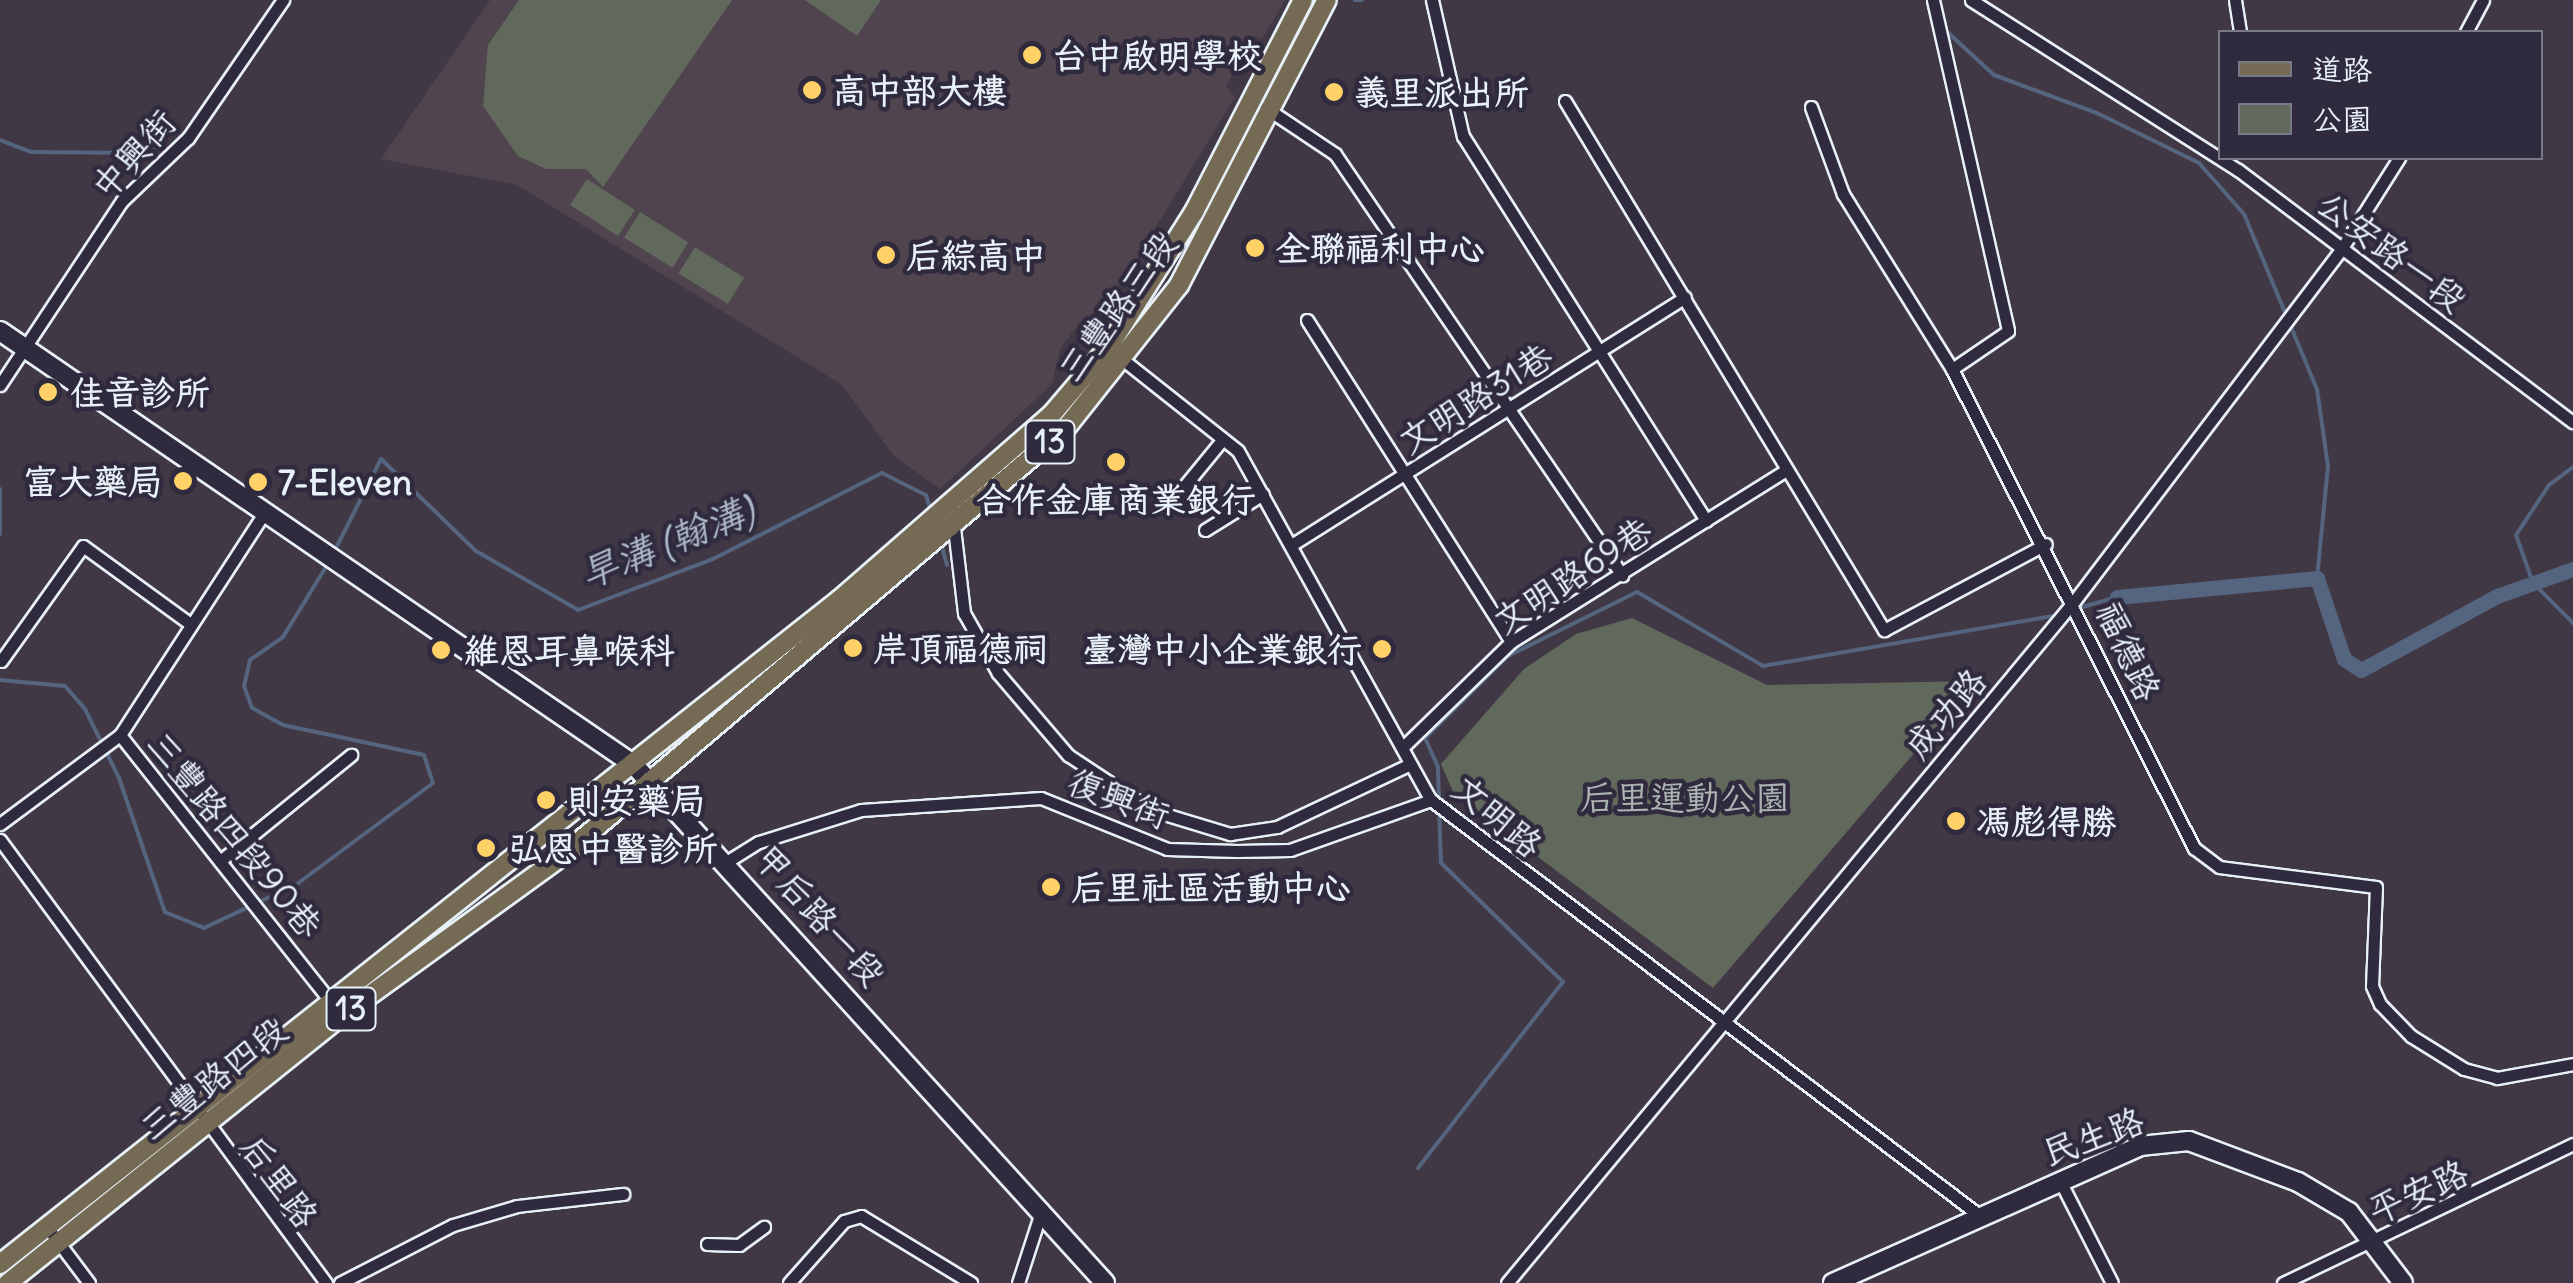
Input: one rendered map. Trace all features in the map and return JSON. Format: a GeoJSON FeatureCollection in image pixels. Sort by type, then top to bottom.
{"type":"FeatureCollection","features":[{"type":"Feature","properties":{"kind":"main road","name":"三豐路三段"},"geometry":{"type":"LineString","coordinates":[[634,765],[945,510],[1052,414],[1108,348],[1253,102],[1303,0]]}},
{"type":"Feature","properties":{"kind":"main road","name":"三豐路三段"},"geometry":{"type":"LineString","coordinates":[[651,782],[1065,429],[1125,361],[1179,284],[1327,0]]}},
{"type":"Feature","properties":{"kind":"main road","name":"甲后路一段"},"geometry":{"type":"LineString","coordinates":[[0,331],[634,765],[728,861],[1106,1283]]}},
{"type":"Feature","properties":{"kind":"main road","name":"三豐路四段"},"geometry":{"type":"LineString","coordinates":[[0,1264],[329,1000],[634,765]]}},
{"type":"Feature","properties":{"kind":"main road","name":"三豐路四段"},"geometry":{"type":"LineString","coordinates":[[8,1283],[341,1016],[651,782]]}},
{"type":"Feature","properties":{"kind":"main road","name":"民生路"},"geometry":{"type":"LineString","coordinates":[[1833,1283],[1979,1214],[2140,1146],[2189,1141],[2298,1182],[2350,1212],[2377,1240],[2403,1283]]}},
{"type":"Feature","properties":{"kind":"street","name":"中興街"},"geometry":{"type":"LineString","coordinates":[[0,385],[22,345],[122,201],[188,138],[283,0]]}},
{"type":"Feature","properties":{"kind":"street"},"geometry":{"type":"LineString","coordinates":[[1432,0],[1464,136],[1706,521]]}},
{"type":"Feature","properties":{"kind":"street"},"geometry":{"type":"LineString","coordinates":[[1933,0],[2008,331],[1952,369]]}},
{"type":"Feature","properties":{"kind":"street","name":"公安路一段"},"geometry":{"type":"LineString","coordinates":[[1971,0],[2218,152]]}},
{"type":"Feature","properties":{"kind":"street"},"geometry":{"type":"LineString","coordinates":[[2235,0],[2240,30]]}},
{"type":"Feature","properties":{"kind":"street"},"geometry":{"type":"LineString","coordinates":[[2467,30],[2483,0]]}},
{"type":"Feature","properties":{"kind":"street"},"geometry":{"type":"LineString","coordinates":[[1566,101],[1884,630],[2046,544]]}},
{"type":"Feature","properties":{"kind":"street"},"geometry":{"type":"LineString","coordinates":[[1253,102],[1335,154],[1514,408],[1622,575]]}},
{"type":"Feature","properties":{"kind":"street","name":"福德路"},"geometry":{"type":"LineString","coordinates":[[1811,107],[1844,194],[1952,369],[2075,600],[2083,630],[2207,864],[2371,884],[2380,894],[2372,986],[2392,1021],[2481,1076],[2573,1064]]}},
{"type":"Feature","properties":{"kind":"street","name":"成功路"},"geometry":{"type":"LineString","coordinates":[[1507,1283],[1725,1016],[2075,600],[2342,248],[2397,160]]}},
{"type":"Feature","properties":{"kind":"street","name":"公安路一段"},"geometry":{"type":"LineString","coordinates":[[2238,164],[2342,248],[2573,422]]}},
{"type":"Feature","properties":{"kind":"street","name":"文明路31巷"},"geometry":{"type":"LineString","coordinates":[[1293,544],[1685,298]]}},
{"type":"Feature","properties":{"kind":"street"},"geometry":{"type":"LineString","coordinates":[[1307,320],[1408,472],[1512,642]]}},
{"type":"Feature","properties":{"kind":"street","name":"文明路"},"geometry":{"type":"LineString","coordinates":[[1108,348],[1223,439],[1263,494],[1431,800],[1583,920],[1725,1016],[1979,1214]]}},
{"type":"Feature","properties":{"kind":"street"},"geometry":{"type":"LineString","coordinates":[[1178,494],[1223,439]]}},
{"type":"Feature","properties":{"kind":"street","name":"文明路69巷"},"geometry":{"type":"LineString","coordinates":[[1404,746],[1512,642],[1786,470]]}},
{"type":"Feature","properties":{"kind":"street"},"geometry":{"type":"LineString","coordinates":[[1205,530],[1263,494]]}},
{"type":"Feature","properties":{"kind":"street"},"geometry":{"type":"LineString","coordinates":[[945,510],[958,524]]}},
{"type":"Feature","properties":{"kind":"street"},"geometry":{"type":"LineString","coordinates":[[0,824],[120,735],[264,513]]}},
{"type":"Feature","properties":{"kind":"street","name":"復興街"},"geometry":{"type":"LineString","coordinates":[[958,524],[952,563],[964,613],[1034,722],[1086,768],[1151,810],[1230,834],[1330,807],[1410,764]]}},
{"type":"Feature","properties":{"kind":"street"},"geometry":{"type":"LineString","coordinates":[[0,661],[83,546],[190,622]]}},
{"type":"Feature","properties":{"kind":"street","name":"三豐路四段90巷"},"geometry":{"type":"LineString","coordinates":[[120,735],[341,1016]]}},
{"type":"Feature","properties":{"kind":"street"},"geometry":{"type":"LineString","coordinates":[[220,860],[351,756]]}},
{"type":"Feature","properties":{"kind":"street","name":"復興街"},"geometry":{"type":"LineString","coordinates":[[728,861],[759,842],[861,810],[1041,798],[1167,848],[1237,852],[1290,850],[1431,800]]}},
{"type":"Feature","properties":{"kind":"street","name":"后里路"},"geometry":{"type":"LineString","coordinates":[[0,840],[194,1109],[326,1283]]}},
{"type":"Feature","properties":{"kind":"street","name":"平安路"},"geometry":{"type":"LineString","coordinates":[[2284,1283],[2573,1144]]}},
{"type":"Feature","properties":{"kind":"street"},"geometry":{"type":"LineString","coordinates":[[2060,1181],[2112,1283]]}},
{"type":"Feature","properties":{"kind":"street"},"geometry":{"type":"LineString","coordinates":[[340,1283],[392,1250],[454,1225],[516,1206],[623,1194]]}},
{"type":"Feature","properties":{"kind":"street"},"geometry":{"type":"LineString","coordinates":[[1018,1283],[1042,1210]]}},
{"type":"Feature","properties":{"kind":"street"},"geometry":{"type":"LineString","coordinates":[[790,1283],[844,1221],[861,1216],[971,1283]]}},
{"type":"Feature","properties":{"kind":"street"},"geometry":{"type":"LineString","coordinates":[[47,1227],[88,1283]]}},
{"type":"Feature","properties":{"kind":"street"},"geometry":{"type":"LineString","coordinates":[[707,1244],[739,1245],[764,1227]]}},
{"type":"Feature","properties":{"kind":"shaded area","name":"后綜高中"},"geometry":{"type":"Polygon","coordinates":[[[490,0],[1285,0],[1262,39],[1252,36],[1226,86],[1235,97],[1092,332],[1078,325],[1060,349],[1052,384],[940,489],[894,456],[841,384],[517,185],[381,159],[490,0]]]}},
{"type":"Feature","properties":{"kind":"green space"},"geometry":{"type":"Polygon","coordinates":[[[519,0],[732,0],[603,187],[586,169],[546,169],[518,156],[483,106],[488,45],[519,0]]]}},
{"type":"Feature","properties":{"kind":"green space"},"geometry":{"type":"Polygon","coordinates":[[[805,0],[881,0],[857,36],[805,0]]]}},
{"type":"Feature","properties":{"kind":"green space"},"geometry":{"type":"Polygon","coordinates":[[[587,179],[635,210],[618,236],[570,205],[587,179]]]}},
{"type":"Feature","properties":{"kind":"green space"},"geometry":{"type":"Polygon","coordinates":[[[640,212],[688,242],[672,268],[624,237],[640,212]]]}},
{"type":"Feature","properties":{"kind":"green space"},"geometry":{"type":"Polygon","coordinates":[[[695,247],[744,278],[728,304],[679,273],[695,247]]]}},
{"type":"Feature","properties":{"kind":"green space","name":"后里運動公園"},"geometry":{"type":"Polygon","coordinates":[[[1632,618],[1767,685],[1976,681],[1713,988],[1454,794],[1441,764],[1524,669],[1576,634],[1632,618]]]}},
{"type":"Feature","properties":{"kind":"waterway"},"geometry":{"type":"LineString","coordinates":[[1355,0],[1362,0]]}},
{"type":"Feature","properties":{"kind":"waterway"},"geometry":{"type":"LineString","coordinates":[[1943,28],[1994,75],[2097,113],[2199,163],[2244,214],[2317,389],[2328,466],[2317,578]]}},
{"type":"Feature","properties":{"kind":"waterway"},"geometry":{"type":"LineString","coordinates":[[0,140],[31,152],[138,153],[163,146]]}},
{"type":"Feature","properties":{"kind":"waterway","name":"旱溝 (翰溝)"},"geometry":{"type":"LineString","coordinates":[[333,554],[381,459],[476,551],[578,610],[713,559],[882,473],[926,495],[931,511]]}},
{"type":"Feature","properties":{"kind":"waterway"},"geometry":{"type":"LineString","coordinates":[[2573,467],[2549,485],[2516,535],[2533,583],[2573,623]]}},
{"type":"Feature","properties":{"kind":"waterway","name":"旱溝 (翰溝)"},"geometry":{"type":"LineString","coordinates":[[0,489],[0,534]]}},
{"type":"Feature","properties":{"kind":"waterway","name":"旱溝 (翰溝)"},"geometry":{"type":"LineString","coordinates":[[941,544],[947,565]]}},
{"type":"Feature","properties":{"kind":"waterway","name":"旱溝 (翰溝)"},"geometry":{"type":"LineString","coordinates":[[0,680],[65,686],[85,709],[119,778],[165,912],[204,928],[297,884],[433,783],[424,755],[283,725],[252,708],[244,686],[250,660],[283,637],[329,562]]}},
{"type":"Feature","properties":{"kind":"waterway"},"geometry":{"type":"LineString","coordinates":[[2117,597],[2317,578],[2344,659],[2361,670],[2497,596],[2573,569]]}},
{"type":"Feature","properties":{"kind":"waterway"},"geometry":{"type":"LineString","coordinates":[[1439,799],[1438,767],[1425,738],[1508,656],[1637,592],[1763,666],[2058,615]]}},
{"type":"Feature","properties":{"kind":"waterway"},"geometry":{"type":"LineString","coordinates":[[2076,609],[2117,597]]}},
{"type":"Feature","properties":{"kind":"waterway"},"geometry":{"type":"LineString","coordinates":[[1418,1168],[1563,982],[1441,863],[1439,809]]}},
{"type":"Feature","properties":{"kind":"place","name":"台中啟明學校"},"geometry":{"type":"Point","coordinates":[1032,55]}},
{"type":"Feature","properties":{"kind":"place","name":"高中部大樓"},"geometry":{"type":"Point","coordinates":[812,90]}},
{"type":"Feature","properties":{"kind":"place","name":"義里派出所"},"geometry":{"type":"Point","coordinates":[1334,92]}},
{"type":"Feature","properties":{"kind":"place","name":"全聯福利中心"},"geometry":{"type":"Point","coordinates":[1255,248]}},
{"type":"Feature","properties":{"kind":"place","name":"后綜高中"},"geometry":{"type":"Point","coordinates":[886,255]}},
{"type":"Feature","properties":{"kind":"place","name":"佳音診所"},"geometry":{"type":"Point","coordinates":[48,392]}},
{"type":"Feature","properties":{"kind":"place","name":"合作金庫商業銀行"},"geometry":{"type":"Point","coordinates":[1116,462]}},
{"type":"Feature","properties":{"kind":"place","name":"富大藥局"},"geometry":{"type":"Point","coordinates":[183,481]}},
{"type":"Feature","properties":{"kind":"place","name":"7-Eleven"},"geometry":{"type":"Point","coordinates":[258,482]}},
{"type":"Feature","properties":{"kind":"place","name":"岸頂福德祠"},"geometry":{"type":"Point","coordinates":[853,648]}},
{"type":"Feature","properties":{"kind":"place","name":"臺灣中小企業銀行"},"geometry":{"type":"Point","coordinates":[1382,649]}},
{"type":"Feature","properties":{"kind":"place","name":"維恩耳鼻喉科"},"geometry":{"type":"Point","coordinates":[441,650]}},
{"type":"Feature","properties":{"kind":"place","name":"則安藥局"},"geometry":{"type":"Point","coordinates":[546,800]}},
{"type":"Feature","properties":{"kind":"place","name":"馮彪得勝"},"geometry":{"type":"Point","coordinates":[1956,821]}},
{"type":"Feature","properties":{"kind":"place","name":"弘恩中醫診所"},"geometry":{"type":"Point","coordinates":[486,848]}},
{"type":"Feature","properties":{"kind":"place","name":"后里社區活動中心"},"geometry":{"type":"Point","coordinates":[1051,887]}}]}
